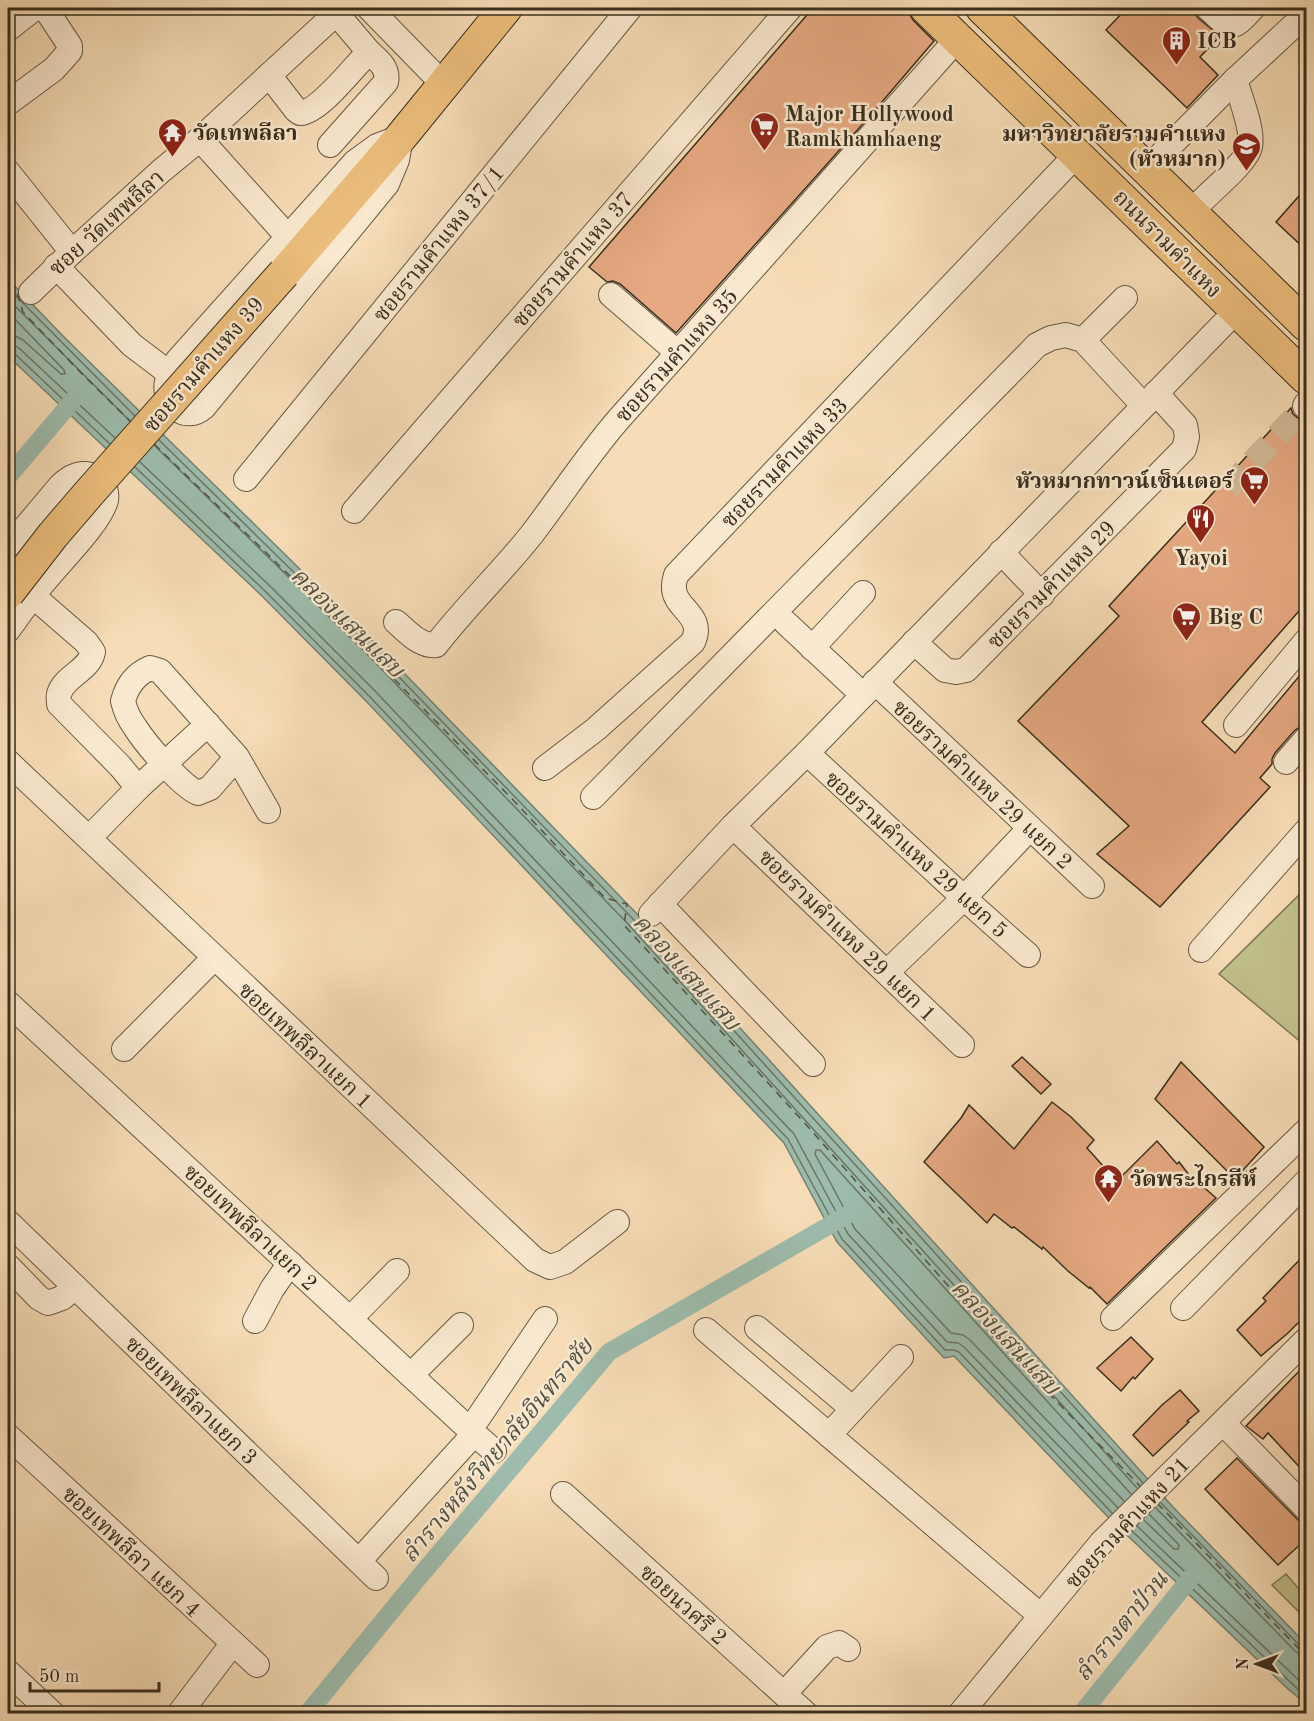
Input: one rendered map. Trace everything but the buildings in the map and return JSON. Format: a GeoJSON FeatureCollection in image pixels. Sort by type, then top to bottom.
{"type":"FeatureCollection","features":[{"type":"Feature","properties":{"kind":"main road","name":"ซอยรามคำแหง 39"},"geometry":{"type":"LineString","coordinates":[[20,595],[46,543],[284,273],[444,85],[506,8]]}},
{"type":"Feature","properties":{"kind":"main road","name":"ถนนรามคำแหง"},"geometry":{"type":"LineString","coordinates":[[927,8],[1237,310],[1306,396]]}},
{"type":"Feature","properties":{"kind":"main road","name":"ถนนรามคำแหง"},"geometry":{"type":"LineString","coordinates":[[952,8],[1306,354]]}},
{"type":"Feature","properties":{"kind":"main road","name":"ถนนรามคำแหง"},"geometry":{"type":"LineString","coordinates":[[982,8],[1306,325]]}},
{"type":"Feature","properties":{"kind":"main road"},"geometry":{"type":"LineString","coordinates":[[1003,8],[1306,302]]}},
{"type":"Feature","properties":{"kind":"street"},"geometry":{"type":"LineString","coordinates":[[8,29],[35,8]]}},
{"type":"Feature","properties":{"kind":"street"},"geometry":{"type":"LineString","coordinates":[[8,103],[54,69],[70,51],[70,46],[45,8]]}},
{"type":"Feature","properties":{"kind":"street"},"geometry":{"type":"LineString","coordinates":[[369,8],[444,85]]}},
{"type":"Feature","properties":{"kind":"street","name":"ซอยรามคำแหง 37/1"},"geometry":{"type":"LineString","coordinates":[[246,479],[630,8]]}},
{"type":"Feature","properties":{"kind":"street","name":"ซอยรามคำแหง 37"},"geometry":{"type":"LineString","coordinates":[[354,511],[790,8]]}},
{"type":"Feature","properties":{"kind":"street"},"geometry":{"type":"LineString","coordinates":[[1208,8],[1225,25],[1232,26],[1239,23],[1253,8]]}},
{"type":"Feature","properties":{"kind":"street"},"geometry":{"type":"LineString","coordinates":[[330,145],[386,82],[387,77],[386,70],[369,52],[339,10]]}},
{"type":"Feature","properties":{"kind":"street","name":"ซอย วัดเทพลีลา"},"geometry":{"type":"LineString","coordinates":[[31,292],[64,259],[161,171],[200,140],[339,10]]}},
{"type":"Feature","properties":{"kind":"street"},"geometry":{"type":"LineString","coordinates":[[1157,159],[1235,80],[1306,14]]}},
{"type":"Feature","properties":{"kind":"street","name":"ซอยรามคำแหง 35"},"geometry":{"type":"LineString","coordinates":[[396,622],[422,643],[429,646],[436,645],[456,619],[532,534],[601,440],[958,38]]}},
{"type":"Feature","properties":{"kind":"street"},"geometry":{"type":"LineString","coordinates":[[269,75],[296,110],[300,113],[306,112],[328,96],[369,52]]}},
{"type":"Feature","properties":{"kind":"street"},"geometry":{"type":"LineString","coordinates":[[1201,202],[1250,150],[1251,136],[1235,80]]}},
{"type":"Feature","properties":{"kind":"street","name":"ซอยรามคำแหง 39"},"geometry":{"type":"LineString","coordinates":[[400,137],[397,160],[387,184],[204,407],[194,414],[182,412],[171,403],[168,385],[194,341],[288,237],[355,162],[377,146],[400,137]]}},
{"type":"Feature","properties":{"kind":"street"},"geometry":{"type":"LineString","coordinates":[[200,140],[288,237]]}},
{"type":"Feature","properties":{"kind":"street","name":"ซอยรามคำแหง 33"},"geometry":{"type":"LineString","coordinates":[[545,768],[597,729],[693,642],[697,634],[695,620],[679,601],[673,587],[676,575],[1078,153]]}},
{"type":"Feature","properties":{"kind":"street"},"geometry":{"type":"LineString","coordinates":[[8,172],[64,259],[132,345],[168,385]]}},
{"type":"Feature","properties":{"kind":"street"},"geometry":{"type":"LineString","coordinates":[[611,295],[678,352]]}},
{"type":"Feature","properties":{"kind":"street"},"geometry":{"type":"LineString","coordinates":[[593,797],[1037,345],[1051,338],[1066,335],[1083,340],[1125,298]]}},
{"type":"Feature","properties":{"kind":"street"},"geometry":{"type":"LineString","coordinates":[[813,1064],[656,909],[733,826],[807,753],[1237,310]]}},
{"type":"Feature","properties":{"kind":"street","name":"ซอยรามคำแหง 29"},"geometry":{"type":"LineString","coordinates":[[914,642],[945,670],[956,672],[966,670],[1184,449],[1187,437],[1185,425],[1149,399],[1083,340]]}},
{"type":"Feature","properties":{"kind":"street"},"geometry":{"type":"LineString","coordinates":[[8,548],[70,477],[88,474],[103,484],[106,501],[95,522],[20,595],[8,630]]}},
{"type":"Feature","properties":{"kind":"street"},"geometry":{"type":"LineString","coordinates":[[1001,552],[1042,595]]}},
{"type":"Feature","properties":{"kind":"street"},"geometry":{"type":"LineString","coordinates":[[813,648],[863,593]]}},
{"type":"Feature","properties":{"kind":"street"},"geometry":{"type":"LineString","coordinates":[[20,595],[86,642],[93,652],[91,660],[59,693],[59,704],[120,766],[138,788]]}},
{"type":"Feature","properties":{"kind":"street","name":"ซอยรามคำแหง 29 แยก 2"},"geometry":{"type":"LineString","coordinates":[[786,623],[813,648],[869,688],[1030,828],[1092,886]]}},
{"type":"Feature","properties":{"kind":"street"},"geometry":{"type":"LineString","coordinates":[[1236,725],[1306,641]]}},
{"type":"Feature","properties":{"kind":"street"},"geometry":{"type":"LineString","coordinates":[[237,757],[210,788],[198,793],[190,789],[165,764],[135,728],[123,701],[126,689],[141,672],[150,668],[160,671],[237,757],[268,811]]}},
{"type":"Feature","properties":{"kind":"street"},"geometry":{"type":"LineString","coordinates":[[89,838],[138,788],[208,724]]}},
{"type":"Feature","properties":{"kind":"street"},"geometry":{"type":"LineString","coordinates":[[1286,762],[1306,739]]}},
{"type":"Feature","properties":{"kind":"street","name":"ซอยรามคำแหง 29 แยก 5"},"geometry":{"type":"LineString","coordinates":[[807,753],[1028,955]]}},
{"type":"Feature","properties":{"kind":"street","name":"ซอยเทพลีลาแยก 1"},"geometry":{"type":"LineString","coordinates":[[8,762],[535,1260],[550,1267],[565,1262],[616,1222]]}},
{"type":"Feature","properties":{"kind":"street","name":"ซอยรามคำแหง 29 แยก 1"},"geometry":{"type":"LineString","coordinates":[[733,826],[962,1045]]}},
{"type":"Feature","properties":{"kind":"street"},"geometry":{"type":"LineString","coordinates":[[887,972],[964,898],[1030,828]]}},
{"type":"Feature","properties":{"kind":"street"},"geometry":{"type":"LineString","coordinates":[[1201,950],[1306,831]]}},
{"type":"Feature","properties":{"kind":"street"},"geometry":{"type":"LineString","coordinates":[[124,1049],[214,958]]}},
{"type":"Feature","properties":{"kind":"street","name":"ซอยเทพลีลาแยก 2"},"geometry":{"type":"LineString","coordinates":[[8,1003],[494,1451]]}},
{"type":"Feature","properties":{"kind":"street"},"geometry":{"type":"LineString","coordinates":[[1113,1318],[1306,1131]]}},
{"type":"Feature","properties":{"kind":"street"},"geometry":{"type":"LineString","coordinates":[[1285,1152],[1306,1176]]}},
{"type":"Feature","properties":{"kind":"street"},"geometry":{"type":"LineString","coordinates":[[1183,1308],[1306,1182]]}},
{"type":"Feature","properties":{"kind":"street","name":"ซอยเทพลีลาแยก 3"},"geometry":{"type":"LineString","coordinates":[[8,1222],[376,1578]]}},
{"type":"Feature","properties":{"kind":"street"},"geometry":{"type":"LineString","coordinates":[[255,1321],[272,1289],[290,1263]]}},
{"type":"Feature","properties":{"kind":"street"},"geometry":{"type":"LineString","coordinates":[[8,1266],[39,1298],[48,1302],[62,1298],[75,1287]]}},
{"type":"Feature","properties":{"kind":"street"},"geometry":{"type":"LineString","coordinates":[[350,1319],[397,1271]]}},
{"type":"Feature","properties":{"kind":"street"},"geometry":{"type":"LineString","coordinates":[[359,1561],[472,1432],[544,1319]]}},
{"type":"Feature","properties":{"kind":"street"},"geometry":{"type":"LineString","coordinates":[[411,1375],[461,1325]]}},
{"type":"Feature","properties":{"kind":"street"},"geometry":{"type":"LineString","coordinates":[[757,1328],[853,1409]]}},
{"type":"Feature","properties":{"kind":"street"},"geometry":{"type":"LineString","coordinates":[[706,1330],[1041,1616]]}},
{"type":"Feature","properties":{"kind":"street","name":"ซอยรามคำแหง 21"},"geometry":{"type":"LineString","coordinates":[[960,1713],[1102,1542],[1306,1342]]}},
{"type":"Feature","properties":{"kind":"street"},"geometry":{"type":"LineString","coordinates":[[829,1435],[901,1357]]}},
{"type":"Feature","properties":{"kind":"street"},"geometry":{"type":"LineString","coordinates":[[1223,1423],[1306,1508]]}},
{"type":"Feature","properties":{"kind":"street","name":"ซอยเทพลีลา แยก 4"},"geometry":{"type":"LineString","coordinates":[[8,1436],[256,1665]]}},
{"type":"Feature","properties":{"kind":"street","name":"ซอยนวศรี 2"},"geometry":{"type":"LineString","coordinates":[[563,1494],[806,1713]]}},
{"type":"Feature","properties":{"kind":"street"},"geometry":{"type":"LineString","coordinates":[[179,1713],[233,1644]]}},
{"type":"Feature","properties":{"kind":"street"},"geometry":{"type":"LineString","coordinates":[[784,1694],[827,1647],[839,1644],[848,1649]]}},
{"type":"Feature","properties":{"kind":"street"},"geometry":{"type":"LineString","coordinates":[[8,1672],[53,1713]]}},
{"type":"Feature","properties":{"kind":"shaded area"},"geometry":{"type":"Polygon","coordinates":[[[1305,889],[1306,1039],[1302,1043],[1219,974],[1305,889]]]}},
{"type":"Feature","properties":{"kind":"shaded area"},"geometry":{"type":"Polygon","coordinates":[[[1286,1574],[1306,1597],[1306,1619],[1272,1585],[1286,1574]]]}},
{"type":"Feature","properties":{"kind":"water","name":"คลองแสนแสบ"},"geometry":{"type":"Polygon","coordinates":[[[8,279],[374,642],[638,915],[1173,1507],[1306,1644],[1306,1704],[1107,1516],[954,1356],[944,1358],[837,1242],[784,1143],[366,701],[262,596],[8,356],[8,279]]]}},
{"type":"Feature","properties":{"kind":"waterway"},"geometry":{"type":"LineString","coordinates":[[8,477],[80,392]]}},
{"type":"Feature","properties":{"kind":"waterway","name":"ลำรางหลังวิทยาลัยอินทราชัย"},"geometry":{"type":"LineString","coordinates":[[307,1714],[609,1352],[849,1214]]}},
{"type":"Feature","properties":{"kind":"waterway","name":"ลำรางตาป่วน"},"geometry":{"type":"LineString","coordinates":[[1081,1714],[1197,1570]]}},
{"type":"Feature","properties":{"kind":"ferry route"},"geometry":{"type":"LineString","coordinates":[[8,286],[15,287],[23,312],[131,422]]}},
{"type":"Feature","properties":{"kind":"ferry route"},"geometry":{"type":"LineString","coordinates":[[154,444],[349,633],[516,803],[605,898],[627,904],[624,925],[810,1129],[996,1340],[1141,1487]]}},
{"type":"Feature","properties":{"kind":"ferry route"},"geometry":{"type":"LineString","coordinates":[[1157,1503],[1306,1656]]}},
{"type":"Feature","properties":{"kind":"tunnel"},"geometry":{"type":"LineString","coordinates":[[1228,488],[1305,406]]}},
{"type":"Feature","properties":{"kind":"place","name":"ICB"},"geometry":{"type":"Point","coordinates":[1176,66]}},
{"type":"Feature","properties":{"kind":"place","name":"Major Hollywood Ramkhamhaeng"},"geometry":{"type":"Point","coordinates":[764,152]}},
{"type":"Feature","properties":{"kind":"place","name":"วัดเทพลีลา"},"geometry":{"type":"Point","coordinates":[172,158]}},
{"type":"Feature","properties":{"kind":"place","name":"มหาวิทยาลัยรามคำแหง (หัวหมาก)"},"geometry":{"type":"Point","coordinates":[1247,172]}},
{"type":"Feature","properties":{"kind":"place","name":"หัวหมากทาวน์เซ็นเตอร์"},"geometry":{"type":"Point","coordinates":[1254,506]}},
{"type":"Feature","properties":{"kind":"place","name":"Yayoi"},"geometry":{"type":"Point","coordinates":[1201,544]}},
{"type":"Feature","properties":{"kind":"place","name":"Big C"},"geometry":{"type":"Point","coordinates":[1187,642]}},
{"type":"Feature","properties":{"kind":"place","name":"วัดพระไกรสีห์"},"geometry":{"type":"Point","coordinates":[1109,1204]}}]}
